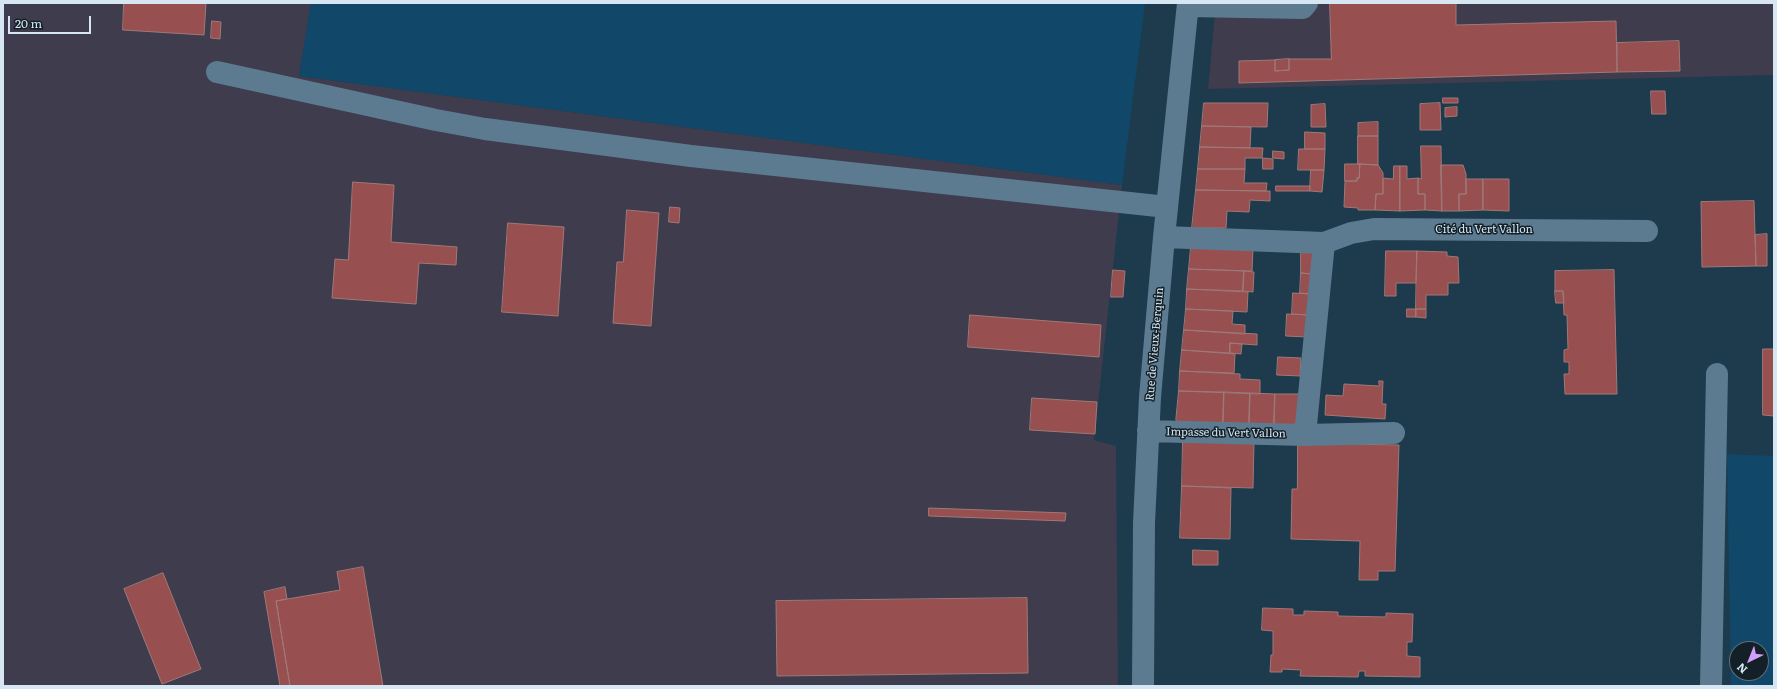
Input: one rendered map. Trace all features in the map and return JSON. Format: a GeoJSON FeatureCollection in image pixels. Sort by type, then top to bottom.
{"type":"FeatureCollection","features":[{"type":"Feature","properties":{"kind":"street"},"geometry":{"type":"LineString","coordinates":[[1188,5],[1303,8],[1307,3]]}},
{"type":"Feature","properties":{"kind":"street","name":"Rue de Vieux-Berquin"},"geometry":{"type":"LineString","coordinates":[[1143,686],[1144,523],[1148,431],[1164,237],[1188,5]]}},
{"type":"Feature","properties":{"kind":"street"},"geometry":{"type":"LineString","coordinates":[[217,72],[436,120],[485,129],[699,156],[1167,207]]}},
{"type":"Feature","properties":{"kind":"street","name":"Cité du Vert Vallon"},"geometry":{"type":"LineString","coordinates":[[1164,237],[1324,243],[1351,233],[1374,229],[1647,231]]}},
{"type":"Feature","properties":{"kind":"street"},"geometry":{"type":"LineString","coordinates":[[1324,243],[1305,434],[1394,432]]}},
{"type":"Feature","properties":{"kind":"street"},"geometry":{"type":"LineString","coordinates":[[1711,686],[1717,374]]}},
{"type":"Feature","properties":{"kind":"street","name":"Impasse du Vert Vallon"},"geometry":{"type":"LineString","coordinates":[[1148,431],[1305,434]]}},
{"type":"Feature","properties":{"kind":"shaded area"},"geometry":{"type":"Polygon","coordinates":[[[3,3],[311,3],[299,76],[1122,185],[1094,440],[1116,446],[1118,686],[3,686],[3,3]]]}},
{"type":"Feature","properties":{"kind":"shaded area"},"geometry":{"type":"Polygon","coordinates":[[[311,3],[1145,3],[1122,185],[299,76],[311,3]]]}},
{"type":"Feature","properties":{"kind":"shaded area"},"geometry":{"type":"Polygon","coordinates":[[[1216,3],[1774,3],[1774,75],[1208,89],[1216,3]]]}},
{"type":"Feature","properties":{"kind":"shaded area"},"geometry":{"type":"Polygon","coordinates":[[[1727,454],[1774,456],[1774,686],[1731,686],[1731,681],[1769,681],[1769,641],[1730,641],[1727,454]]]}},
{"type":"Feature","properties":{"kind":"building"},"geometry":{"type":"Polygon","coordinates":[[[124,3],[206,3],[204,35],[123,30],[124,3]]]}},
{"type":"Feature","properties":{"kind":"building"},"geometry":{"type":"Polygon","coordinates":[[[1330,3],[1456,3],[1456,25],[1616,21],[1617,72],[1239,83],[1239,61],[1275,60],[1275,71],[1289,70],[1289,59],[1331,59],[1330,3]]]}},
{"type":"Feature","properties":{"kind":"building"},"geometry":{"type":"Polygon","coordinates":[[[212,21],[221,22],[220,39],[211,38],[212,21]]]}},
{"type":"Feature","properties":{"kind":"building"},"geometry":{"type":"Polygon","coordinates":[[[1679,41],[1680,71],[1617,72],[1617,43],[1679,41]]]}},
{"type":"Feature","properties":{"kind":"building"},"geometry":{"type":"Polygon","coordinates":[[[1289,59],[1289,70],[1275,71],[1275,60],[1289,59]]]}},
{"type":"Feature","properties":{"kind":"building"},"geometry":{"type":"Polygon","coordinates":[[[1651,91],[1665,91],[1666,114],[1652,114],[1651,91]]]}},
{"type":"Feature","properties":{"kind":"building"},"geometry":{"type":"Polygon","coordinates":[[[1443,98],[1458,98],[1458,103],[1443,103],[1443,98]]]}},
{"type":"Feature","properties":{"kind":"building"},"geometry":{"type":"Polygon","coordinates":[[[1204,103],[1268,103],[1267,127],[1202,126],[1204,103]]]}},
{"type":"Feature","properties":{"kind":"building"},"geometry":{"type":"Polygon","coordinates":[[[1440,103],[1441,130],[1420,130],[1420,104],[1440,103]]]}},
{"type":"Feature","properties":{"kind":"building"},"geometry":{"type":"Polygon","coordinates":[[[1325,104],[1326,127],[1311,127],[1311,105],[1325,104]]]}},
{"type":"Feature","properties":{"kind":"building"},"geometry":{"type":"Polygon","coordinates":[[[1457,107],[1457,116],[1445,117],[1445,108],[1457,107]]]}},
{"type":"Feature","properties":{"kind":"building"},"geometry":{"type":"Polygon","coordinates":[[[1378,122],[1378,136],[1358,136],[1358,123],[1378,122]]]}},
{"type":"Feature","properties":{"kind":"building"},"geometry":{"type":"Polygon","coordinates":[[[1202,126],[1251,127],[1250,148],[1200,147],[1202,126]]]}},
{"type":"Feature","properties":{"kind":"building"},"geometry":{"type":"Polygon","coordinates":[[[1305,132],[1325,133],[1325,149],[1305,149],[1305,132]]]}},
{"type":"Feature","properties":{"kind":"building"},"geometry":{"type":"Polygon","coordinates":[[[1358,136],[1378,136],[1378,165],[1358,164],[1358,136]]]}},
{"type":"Feature","properties":{"kind":"building"},"geometry":{"type":"Polygon","coordinates":[[[1421,146],[1441,146],[1442,211],[1425,210],[1425,194],[1418,194],[1418,178],[1421,179],[1421,146]]]}},
{"type":"Feature","properties":{"kind":"building"},"geometry":{"type":"Polygon","coordinates":[[[1200,147],[1263,148],[1262,158],[1245,158],[1245,169],[1198,169],[1200,147]]]}},
{"type":"Feature","properties":{"kind":"building"},"geometry":{"type":"Polygon","coordinates":[[[1299,149],[1325,149],[1324,170],[1298,170],[1299,149]]]}},
{"type":"Feature","properties":{"kind":"building"},"geometry":{"type":"Polygon","coordinates":[[[1273,151],[1284,152],[1284,159],[1273,158],[1273,151]]]}},
{"type":"Feature","properties":{"kind":"building"},"geometry":{"type":"Polygon","coordinates":[[[1263,158],[1273,159],[1273,169],[1263,169],[1263,158]]]}},
{"type":"Feature","properties":{"kind":"building"},"geometry":{"type":"Polygon","coordinates":[[[1345,164],[1360,164],[1359,178],[1357,178],[1357,181],[1345,181],[1345,164]]]}},
{"type":"Feature","properties":{"kind":"building"},"geometry":{"type":"Polygon","coordinates":[[[1360,164],[1378,165],[1383,173],[1383,194],[1376,194],[1375,210],[1358,210],[1358,208],[1344,207],[1345,181],[1357,181],[1357,178],[1359,178],[1360,164]]]}},
{"type":"Feature","properties":{"kind":"building"},"geometry":{"type":"Polygon","coordinates":[[[1441,165],[1463,165],[1466,174],[1466,194],[1459,194],[1459,211],[1442,211],[1441,165]]]}},
{"type":"Feature","properties":{"kind":"building"},"geometry":{"type":"Polygon","coordinates":[[[1394,166],[1400,166],[1400,211],[1375,210],[1376,194],[1383,194],[1383,178],[1393,179],[1394,166]]]}},
{"type":"Feature","properties":{"kind":"building"},"geometry":{"type":"Polygon","coordinates":[[[1400,166],[1407,166],[1407,179],[1418,178],[1418,194],[1425,194],[1425,210],[1400,211],[1400,166]]]}},
{"type":"Feature","properties":{"kind":"building"},"geometry":{"type":"Polygon","coordinates":[[[1198,169],[1245,169],[1244,183],[1267,183],[1266,191],[1196,190],[1198,169]]]}},
{"type":"Feature","properties":{"kind":"building"},"geometry":{"type":"Polygon","coordinates":[[[1311,170],[1324,170],[1322,192],[1310,191],[1311,170]]]}},
{"type":"Feature","properties":{"kind":"building"},"geometry":{"type":"Polygon","coordinates":[[[1466,179],[1483,179],[1483,210],[1459,211],[1459,194],[1466,194],[1466,179]]]}},
{"type":"Feature","properties":{"kind":"building"},"geometry":{"type":"Polygon","coordinates":[[[1483,179],[1509,179],[1509,211],[1483,210],[1483,179]]]}},
{"type":"Feature","properties":{"kind":"building"},"geometry":{"type":"Polygon","coordinates":[[[353,182],[394,185],[391,242],[457,247],[456,265],[419,263],[416,304],[332,298],[335,259],[348,260],[353,182]]]}},
{"type":"Feature","properties":{"kind":"building"},"geometry":{"type":"Polygon","coordinates":[[[1276,186],[1310,186],[1310,191],[1276,191],[1276,186]]]}},
{"type":"Feature","properties":{"kind":"building"},"geometry":{"type":"Polygon","coordinates":[[[1196,190],[1270,191],[1270,201],[1250,200],[1249,212],[1227,211],[1226,228],[1192,228],[1196,190]]]}},
{"type":"Feature","properties":{"kind":"building"},"geometry":{"type":"Polygon","coordinates":[[[1754,201],[1756,266],[1702,267],[1701,202],[1754,201]]]}},
{"type":"Feature","properties":{"kind":"building"},"geometry":{"type":"Polygon","coordinates":[[[670,207],[680,208],[679,223],[669,222],[670,207]]]}},
{"type":"Feature","properties":{"kind":"building"},"geometry":{"type":"Polygon","coordinates":[[[627,210],[659,213],[651,326],[613,323],[617,262],[623,262],[627,210]]]}},
{"type":"Feature","properties":{"kind":"building"},"geometry":{"type":"Polygon","coordinates":[[[508,223],[564,227],[558,316],[502,312],[508,223]]]}},
{"type":"Feature","properties":{"kind":"building"},"geometry":{"type":"Polygon","coordinates":[[[1767,234],[1767,266],[1756,266],[1755,235],[1767,234]]]}},
{"type":"Feature","properties":{"kind":"building"},"geometry":{"type":"Polygon","coordinates":[[[1191,247],[1253,249],[1252,271],[1189,269],[1191,247]]]}},
{"type":"Feature","properties":{"kind":"building"},"geometry":{"type":"Polygon","coordinates":[[[1301,251],[1314,251],[1312,274],[1301,273],[1301,251]]]}},
{"type":"Feature","properties":{"kind":"building"},"geometry":{"type":"Polygon","coordinates":[[[1386,251],[1417,251],[1416,283],[1396,283],[1396,296],[1385,296],[1386,251]]]}},
{"type":"Feature","properties":{"kind":"building"},"geometry":{"type":"Polygon","coordinates":[[[1417,251],[1447,252],[1447,256],[1458,257],[1459,283],[1448,283],[1448,295],[1426,295],[1426,309],[1416,309],[1417,251]]]}},
{"type":"Feature","properties":{"kind":"building"},"geometry":{"type":"Polygon","coordinates":[[[1189,269],[1244,271],[1243,291],[1187,289],[1189,269]]]}},
{"type":"Feature","properties":{"kind":"building"},"geometry":{"type":"Polygon","coordinates":[[[1113,270],[1125,271],[1123,297],[1111,297],[1113,270]]]}},
{"type":"Feature","properties":{"kind":"building"},"geometry":{"type":"Polygon","coordinates":[[[1614,270],[1617,394],[1565,394],[1564,374],[1569,374],[1569,362],[1564,362],[1564,350],[1568,349],[1567,315],[1564,315],[1563,291],[1555,291],[1555,271],[1614,270]]]}},
{"type":"Feature","properties":{"kind":"building"},"geometry":{"type":"Polygon","coordinates":[[[1244,271],[1254,272],[1253,292],[1243,291],[1244,271]]]}},
{"type":"Feature","properties":{"kind":"building"},"geometry":{"type":"Polygon","coordinates":[[[1301,273],[1312,274],[1311,294],[1300,293],[1301,273]]]}},
{"type":"Feature","properties":{"kind":"building"},"geometry":{"type":"Polygon","coordinates":[[[1187,289],[1248,292],[1247,312],[1186,309],[1187,289]]]}},
{"type":"Feature","properties":{"kind":"building"},"geometry":{"type":"Polygon","coordinates":[[[1555,291],[1563,291],[1564,303],[1556,303],[1555,291]]]}},
{"type":"Feature","properties":{"kind":"building"},"geometry":{"type":"Polygon","coordinates":[[[1293,293],[1311,294],[1309,315],[1292,314],[1293,293]]]}},
{"type":"Feature","properties":{"kind":"building"},"geometry":{"type":"Polygon","coordinates":[[[1186,309],[1233,311],[1232,324],[1245,325],[1245,334],[1184,330],[1186,309]]]}},
{"type":"Feature","properties":{"kind":"building"},"geometry":{"type":"Polygon","coordinates":[[[1407,309],[1416,309],[1416,317],[1407,317],[1407,309]]]}},
{"type":"Feature","properties":{"kind":"building"},"geometry":{"type":"Polygon","coordinates":[[[1416,309],[1426,309],[1426,318],[1416,317],[1416,309]]]}},
{"type":"Feature","properties":{"kind":"building"},"geometry":{"type":"Polygon","coordinates":[[[1287,314],[1309,315],[1307,337],[1286,336],[1287,314]]]}},
{"type":"Feature","properties":{"kind":"building"},"geometry":{"type":"Polygon","coordinates":[[[970,315],[1101,325],[1099,357],[968,347],[970,315]]]}},
{"type":"Feature","properties":{"kind":"building"},"geometry":{"type":"Polygon","coordinates":[[[1184,330],[1257,334],[1257,345],[1230,343],[1230,353],[1182,350],[1184,330]]]}},
{"type":"Feature","properties":{"kind":"building"},"geometry":{"type":"Polygon","coordinates":[[[1230,343],[1242,344],[1241,354],[1230,353],[1230,343]]]}},
{"type":"Feature","properties":{"kind":"building"},"geometry":{"type":"Polygon","coordinates":[[[1763,349],[1774,349],[1774,416],[1763,415],[1763,349]]]}},
{"type":"Feature","properties":{"kind":"building"},"geometry":{"type":"Polygon","coordinates":[[[1182,350],[1235,354],[1234,373],[1180,371],[1182,350]]]}},
{"type":"Feature","properties":{"kind":"building"},"geometry":{"type":"Polygon","coordinates":[[[1278,357],[1301,358],[1300,376],[1277,375],[1278,357]]]}},
{"type":"Feature","properties":{"kind":"building"},"geometry":{"type":"Polygon","coordinates":[[[1180,371],[1240,374],[1240,379],[1260,380],[1260,394],[1179,391],[1180,371]]]}},
{"type":"Feature","properties":{"kind":"building"},"geometry":{"type":"Polygon","coordinates":[[[1379,381],[1383,381],[1382,404],[1386,404],[1385,419],[1325,415],[1326,395],[1343,396],[1344,384],[1379,386],[1379,381]]]}},
{"type":"Feature","properties":{"kind":"building"},"geometry":{"type":"Polygon","coordinates":[[[1179,391],[1224,392],[1223,427],[1179,426],[1176,420],[1179,391]]]}},
{"type":"Feature","properties":{"kind":"building"},"geometry":{"type":"Polygon","coordinates":[[[1224,392],[1250,393],[1249,428],[1223,427],[1224,392]]]}},
{"type":"Feature","properties":{"kind":"building"},"geometry":{"type":"Polygon","coordinates":[[[1250,393],[1275,394],[1274,428],[1249,428],[1250,393]]]}},
{"type":"Feature","properties":{"kind":"building"},"geometry":{"type":"Polygon","coordinates":[[[1275,394],[1301,394],[1300,429],[1274,428],[1275,394]]]}},
{"type":"Feature","properties":{"kind":"building"},"geometry":{"type":"Polygon","coordinates":[[[1032,398],[1097,402],[1095,434],[1030,430],[1032,398]]]}},
{"type":"Feature","properties":{"kind":"building"},"geometry":{"type":"Polygon","coordinates":[[[1183,439],[1254,441],[1253,488],[1182,486],[1183,439]]]}},
{"type":"Feature","properties":{"kind":"building"},"geometry":{"type":"Polygon","coordinates":[[[1298,443],[1399,445],[1395,571],[1378,571],[1378,580],[1359,580],[1360,541],[1291,539],[1292,489],[1297,489],[1298,443]]]}},
{"type":"Feature","properties":{"kind":"building"},"geometry":{"type":"Polygon","coordinates":[[[1182,486],[1231,488],[1230,539],[1180,538],[1182,486]]]}},
{"type":"Feature","properties":{"kind":"building"},"geometry":{"type":"Polygon","coordinates":[[[929,508],[1066,513],[1065,521],[929,516],[929,508]]]}},
{"type":"Feature","properties":{"kind":"building"},"geometry":{"type":"Polygon","coordinates":[[[1193,550],[1218,551],[1218,565],[1193,565],[1193,550]]]}},
{"type":"Feature","properties":{"kind":"building"},"geometry":{"type":"Polygon","coordinates":[[[363,567],[383,686],[290,686],[276,601],[340,590],[337,572],[363,567]]]}},
{"type":"Feature","properties":{"kind":"building"},"geometry":{"type":"Polygon","coordinates":[[[163,573],[201,669],[162,684],[124,589],[163,573]]]}},
{"type":"Feature","properties":{"kind":"building"},"geometry":{"type":"Polygon","coordinates":[[[285,587],[287,599],[276,601],[290,686],[280,686],[264,592],[285,587]]]}},
{"type":"Feature","properties":{"kind":"building"},"geometry":{"type":"Polygon","coordinates":[[[1027,598],[1028,673],[777,676],[776,601],[1027,598]]]}},
{"type":"Feature","properties":{"kind":"building"},"geometry":{"type":"Polygon","coordinates":[[[1263,608],[1293,609],[1293,615],[1304,615],[1304,611],[1338,612],[1338,616],[1386,617],[1386,613],[1413,614],[1412,642],[1407,642],[1407,656],[1420,657],[1420,677],[1365,676],[1365,671],[1359,671],[1358,677],[1300,676],[1301,670],[1282,669],[1282,672],[1270,672],[1271,655],[1273,655],[1273,631],[1262,630],[1263,608]]]}}]}
